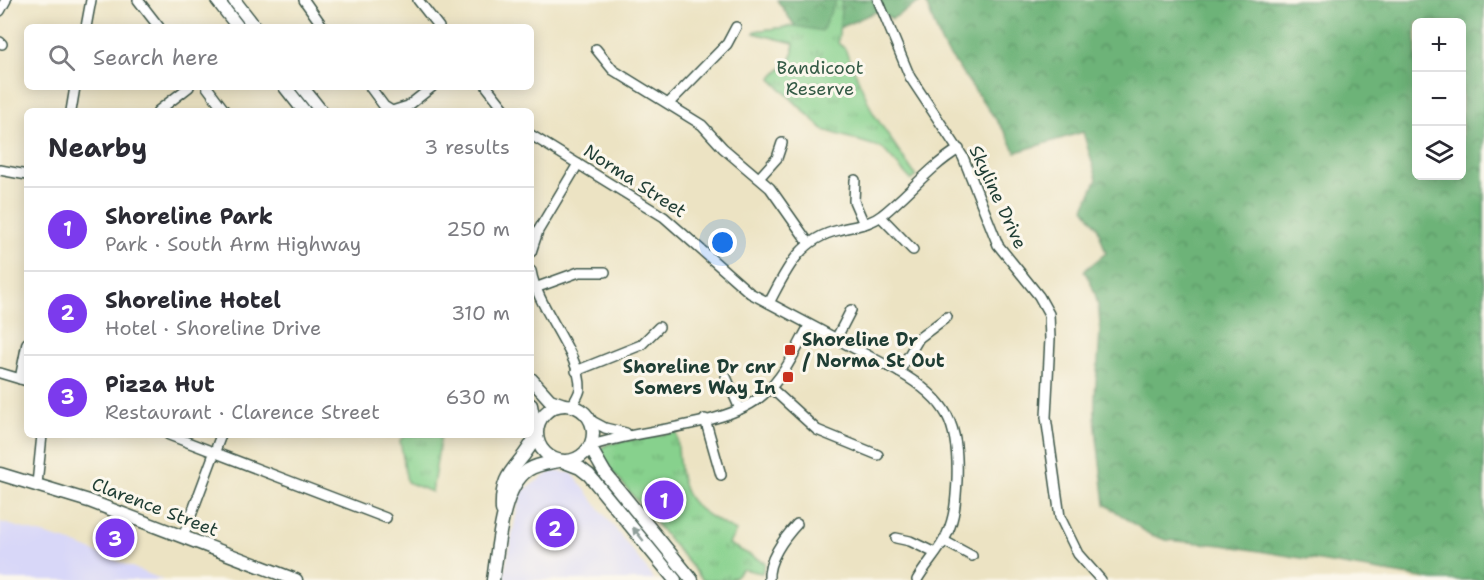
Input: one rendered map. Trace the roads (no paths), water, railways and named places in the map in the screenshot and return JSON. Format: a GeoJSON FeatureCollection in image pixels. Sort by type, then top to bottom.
{"type":"FeatureCollection","features":[{"type":"Feature","properties":{"kind":"main road"},"geometry":{"type":"LineString","coordinates":[[217,0],[236,24]]}},
{"type":"Feature","properties":{"kind":"main road"},"geometry":{"type":"LineString","coordinates":[[238,3],[253,24]]}},
{"type":"Feature","properties":{"kind":"main road"},"geometry":{"type":"LineString","coordinates":[[287,90],[302,108]]}},
{"type":"Feature","properties":{"kind":"main road"},"geometry":{"type":"LineString","coordinates":[[304,90],[319,108]]}},
{"type":"Feature","properties":{"kind":"main road"},"geometry":{"type":"LineString","coordinates":[[502,523],[518,478],[535,466],[580,455],[590,446],[593,434],[590,420],[583,412],[550,400],[534,383]]}},
{"type":"Feature","properties":{"kind":"main road"},"geometry":{"type":"LineString","coordinates":[[493,580],[502,523],[504,482],[510,470],[526,454],[546,414],[568,406]]}},
{"type":"Feature","properties":{"kind":"main road"},"geometry":{"type":"LineString","coordinates":[[534,422],[542,452],[548,457],[580,468],[589,475],[675,580]]}},
{"type":"Feature","properties":{"kind":"main road"},"geometry":{"type":"LineString","coordinates":[[590,446],[605,473],[692,580]]}},
{"type":"Feature","properties":{"kind":"main road","name":"Clarence Street"},"geometry":{"type":"LineString","coordinates":[[0,474],[37,484],[296,580]]}},
{"type":"Feature","properties":{"kind":"street"},"geometry":{"type":"LineString","coordinates":[[0,10],[6,0]]}},
{"type":"Feature","properties":{"kind":"street"},"geometry":{"type":"LineString","coordinates":[[87,24],[92,0]]}},
{"type":"Feature","properties":{"kind":"street"},"geometry":{"type":"LineString","coordinates":[[138,0],[157,24]]}},
{"type":"Feature","properties":{"kind":"street"},"geometry":{"type":"LineString","coordinates":[[304,0],[320,24]]}},
{"type":"Feature","properties":{"kind":"street"},"geometry":{"type":"LineString","coordinates":[[418,0],[438,24]]}},
{"type":"Feature","properties":{"kind":"street","name":"Skyline Drive"},"geometry":{"type":"LineString","coordinates":[[878,0],[910,77],[959,149],[998,245],[1039,296],[1049,314],[1046,417],[1060,517],[1064,530],[1078,554],[1101,580]]}},
{"type":"Feature","properties":{"kind":"street"},"geometry":{"type":"LineString","coordinates":[[669,103],[727,44],[736,27]]}},
{"type":"Feature","properties":{"kind":"street"},"geometry":{"type":"LineString","coordinates":[[596,49],[613,70],[702,125],[723,148],[759,178],[779,199],[808,242]]}},
{"type":"Feature","properties":{"kind":"street"},"geometry":{"type":"LineString","coordinates":[[72,108],[74,90]]}},
{"type":"Feature","properties":{"kind":"street"},"geometry":{"type":"LineString","coordinates":[[162,108],[185,90]]}},
{"type":"Feature","properties":{"kind":"street"},"geometry":{"type":"LineString","coordinates":[[209,90],[223,108]]}},
{"type":"Feature","properties":{"kind":"street"},"geometry":{"type":"LineString","coordinates":[[372,90],[384,106],[390,108]]}},
{"type":"Feature","properties":{"kind":"street"},"geometry":{"type":"LineString","coordinates":[[402,108],[428,90]]}},
{"type":"Feature","properties":{"kind":"street"},"geometry":{"type":"LineString","coordinates":[[489,90],[504,108]]}},
{"type":"Feature","properties":{"kind":"street","name":"Norma Street"},"geometry":{"type":"LineString","coordinates":[[534,137],[664,217],[738,284],[809,326],[920,384],[935,397],[946,412],[956,436],[958,455],[956,501],[952,521],[944,541],[916,580]]}},
{"type":"Feature","properties":{"kind":"street"},"geometry":{"type":"LineString","coordinates":[[759,178],[777,158],[782,143]]}},
{"type":"Feature","properties":{"kind":"street"},"geometry":{"type":"LineString","coordinates":[[769,303],[794,259],[808,242],[833,231],[864,224],[881,217],[923,176],[959,149]]}},
{"type":"Feature","properties":{"kind":"street"},"geometry":{"type":"LineString","coordinates":[[534,245],[544,220],[578,164]]}},
{"type":"Feature","properties":{"kind":"street"},"geometry":{"type":"LineString","coordinates":[[0,170],[24,174]]}},
{"type":"Feature","properties":{"kind":"street"},"geometry":{"type":"LineString","coordinates":[[855,180],[854,201],[864,224]]}},
{"type":"Feature","properties":{"kind":"street"},"geometry":{"type":"LineString","coordinates":[[881,217],[913,250]]}},
{"type":"Feature","properties":{"kind":"street"},"geometry":{"type":"LineString","coordinates":[[535,288],[579,272],[605,272]]}},
{"type":"Feature","properties":{"kind":"street"},"geometry":{"type":"LineString","coordinates":[[534,284],[576,371],[580,389],[568,406]]}},
{"type":"Feature","properties":{"kind":"street"},"geometry":{"type":"LineString","coordinates":[[836,339],[851,310]]}},
{"type":"Feature","properties":{"kind":"street"},"geometry":{"type":"LineString","coordinates":[[899,372],[919,338],[947,317]]}},
{"type":"Feature","properties":{"kind":"street"},"geometry":{"type":"LineString","coordinates":[[590,446],[632,434],[705,419],[740,409],[754,402],[771,388],[788,364],[809,326]]}},
{"type":"Feature","properties":{"kind":"street"},"geometry":{"type":"LineString","coordinates":[[576,371],[641,345],[658,327]]}},
{"type":"Feature","properties":{"kind":"street"},"geometry":{"type":"LineString","coordinates":[[0,374],[24,380]]}},
{"type":"Feature","properties":{"kind":"street"},"geometry":{"type":"LineString","coordinates":[[726,377],[740,409]]}},
{"type":"Feature","properties":{"kind":"street"},"geometry":{"type":"LineString","coordinates":[[771,388],[817,430],[878,455]]}},
{"type":"Feature","properties":{"kind":"street"},"geometry":{"type":"LineString","coordinates":[[705,419],[721,475]]}},
{"type":"Feature","properties":{"kind":"street"},"geometry":{"type":"LineString","coordinates":[[590,420],[617,432],[632,434]]}},
{"type":"Feature","properties":{"kind":"street"},"geometry":{"type":"LineString","coordinates":[[37,484],[42,438]]}},
{"type":"Feature","properties":{"kind":"street"},"geometry":{"type":"LineString","coordinates":[[177,438],[386,518]]}},
{"type":"Feature","properties":{"kind":"street"},"geometry":{"type":"LineString","coordinates":[[183,537],[220,438]]}},
{"type":"Feature","properties":{"kind":"street"},"geometry":{"type":"LineString","coordinates":[[769,580],[770,565],[786,536],[797,524]]}},
{"type":"Feature","properties":{"kind":"street"},"geometry":{"type":"LineString","coordinates":[[896,538],[910,541],[935,553]]}},
{"type":"Feature","properties":{"kind":"street"},"geometry":{"type":"LineString","coordinates":[[944,541],[972,556]]}},
{"type":"Feature","properties":{"kind":"place","name":"Shoreline Dr / Norma St Out"},"geometry":{"type":"Point","coordinates":[790,350]}},
{"type":"Feature","properties":{"kind":"place","name":"Shoreline Dr cnr Somers Way In"},"geometry":{"type":"Point","coordinates":[788,377]}},
{"type":"Feature","properties":{"kind":"place","name":"Shoreline Park"},"geometry":{"type":"Point","coordinates":[664,500]}},
{"type":"Feature","properties":{"kind":"place","name":"Shoreline Hotel"},"geometry":{"type":"Point","coordinates":[555,528]}},
{"type":"Feature","properties":{"kind":"place","name":"Pizza Hut"},"geometry":{"type":"Point","coordinates":[115,538]}},
{"type":"Feature","properties":{"kind":"park label","name":"Bandicoot Reserve"},"geometry":{"type":"Point","coordinates":[820,78]}}]}
